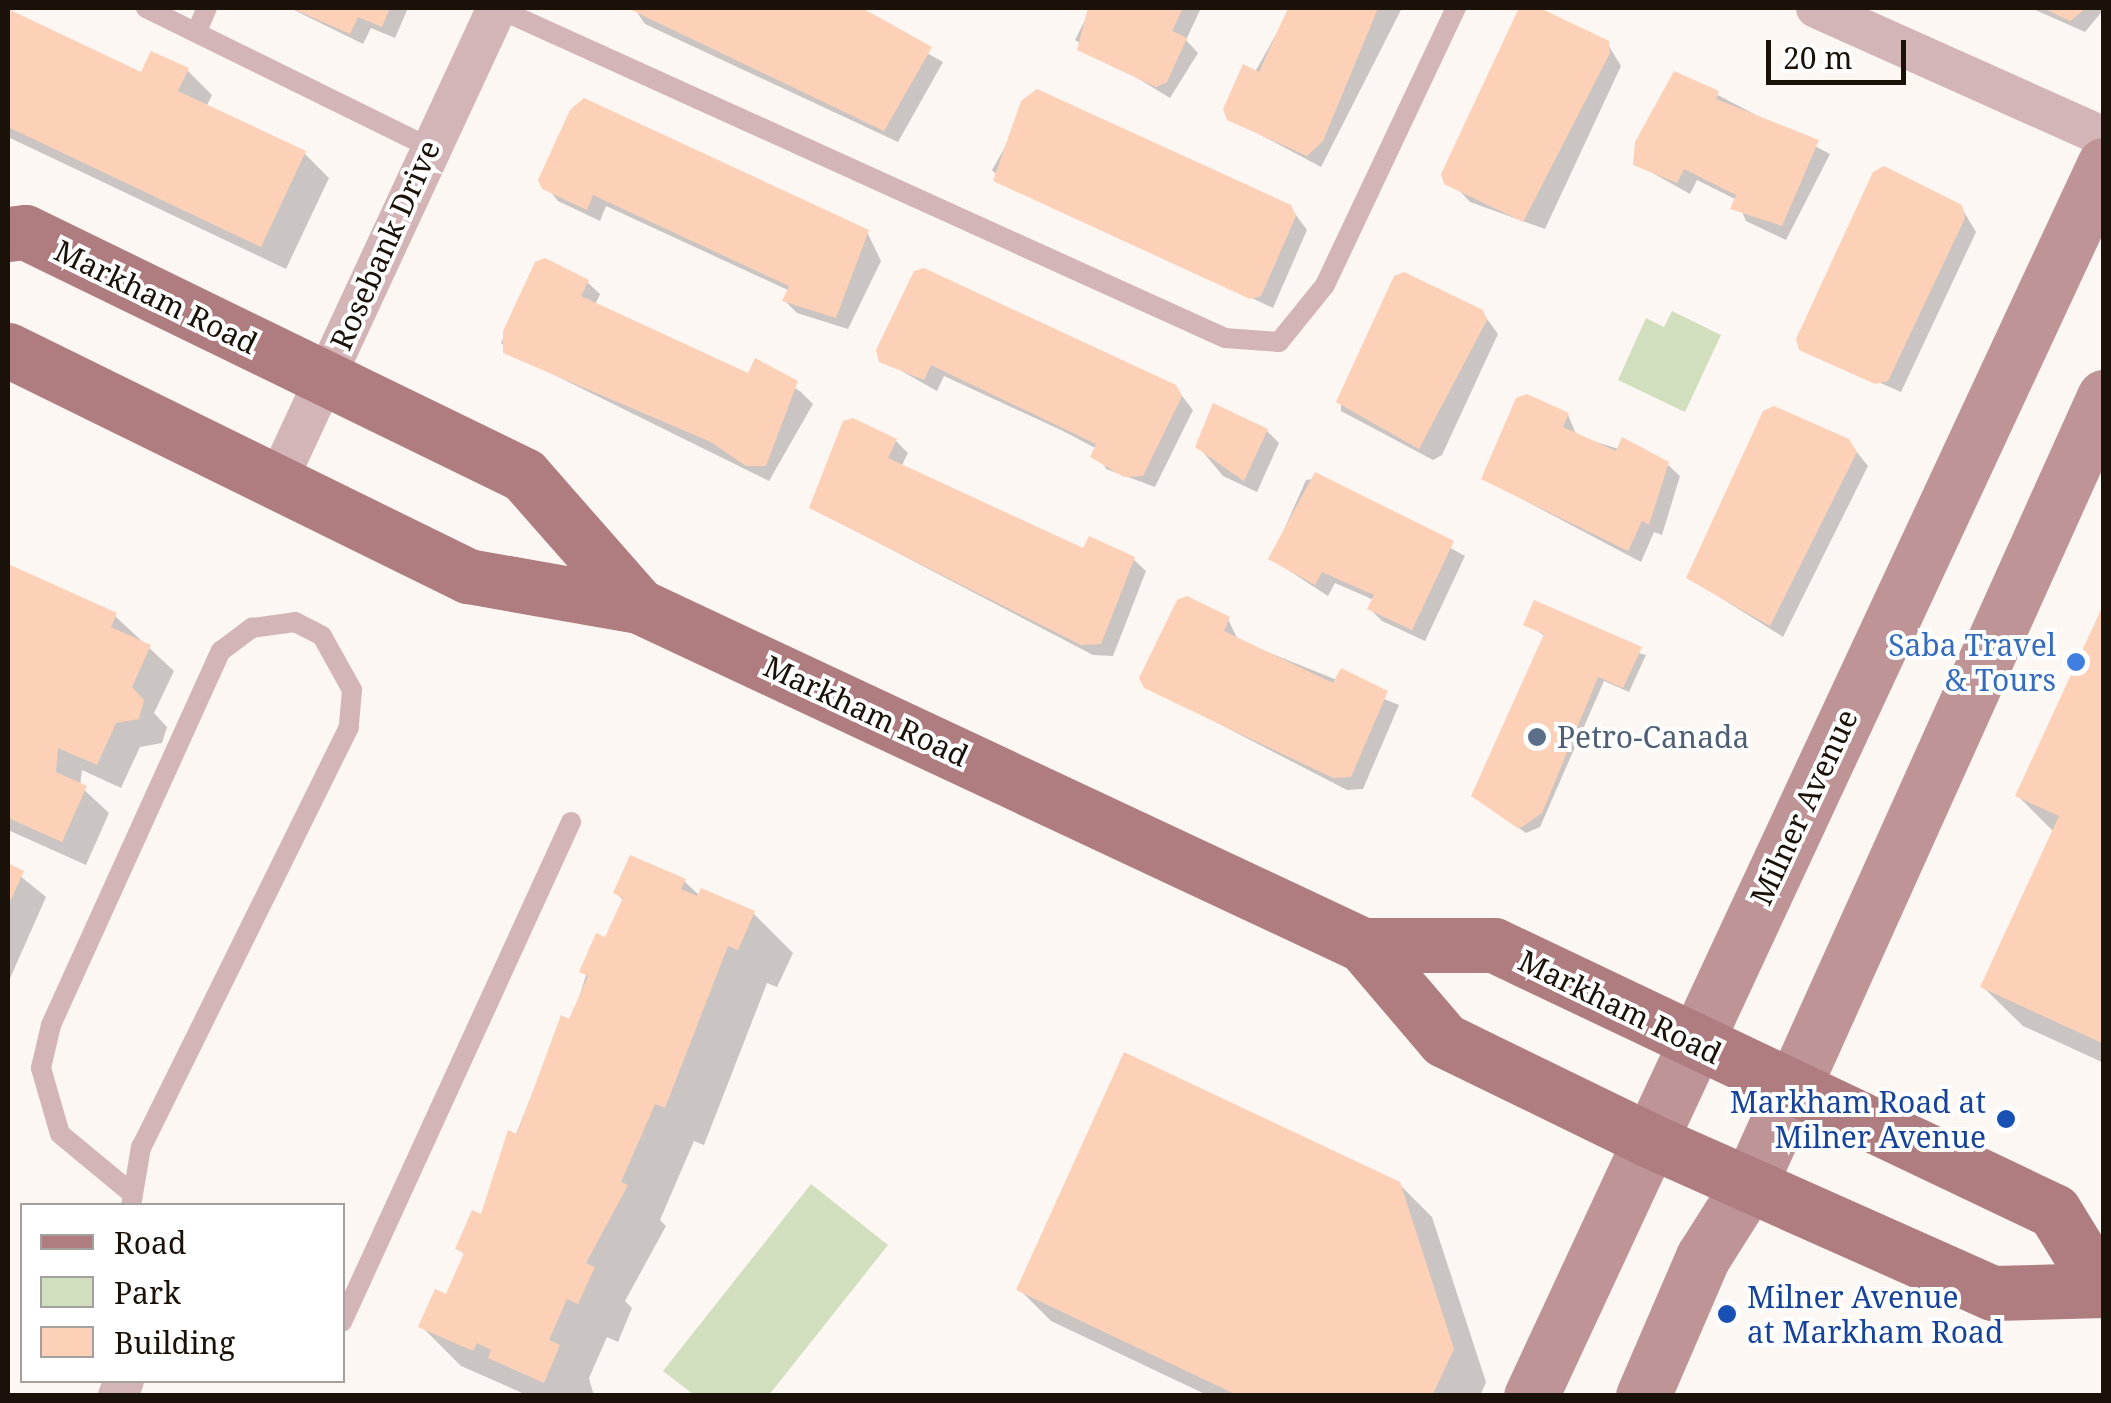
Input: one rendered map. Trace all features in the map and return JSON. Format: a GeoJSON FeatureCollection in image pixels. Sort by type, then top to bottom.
{"type":"FeatureCollection","features":[{"type":"Feature","properties":{"kind":"main road","name":"Milner Avenue"},"geometry":{"type":"LineString","coordinates":[[1532,1396],[1651,1141],[1692,1043],[2104,164]]}},
{"type":"Feature","properties":{"kind":"main road","name":"Markham Road"},"geometry":{"type":"LineString","coordinates":[[8,234],[24,232],[524,475],[639,606]]}},
{"type":"Feature","properties":{"kind":"main road","name":"Markham Road"},"geometry":{"type":"LineString","coordinates":[[8,350],[468,576],[639,606],[1363,945],[1444,1040],[1651,1141],[1751,1181],[1993,1293],[2103,1290]]}},
{"type":"Feature","properties":{"kind":"main road"},"geometry":{"type":"LineString","coordinates":[[1644,1396],[1704,1257],[1751,1181],[1789,1088],[2104,398]]}},
{"type":"Feature","properties":{"kind":"main road","name":"Markham Road"},"geometry":{"type":"LineString","coordinates":[[1363,945],[1494,945],[1692,1043],[2054,1211],[2103,1290]]}},
{"type":"Feature","properties":{"kind":"street","name":"Rosebank Drive"},"geometry":{"type":"LineString","coordinates":[[276,484],[428,146],[497,8]]}},
{"type":"Feature","properties":{"kind":"street"},"geometry":{"type":"LineString","coordinates":[[1816,8],[2104,137]]}},
{"type":"Feature","properties":{"kind":"lane"},"geometry":{"type":"LineString","coordinates":[[146,8],[428,146]]}},
{"type":"Feature","properties":{"kind":"lane"},"geometry":{"type":"LineString","coordinates":[[197,31],[208,8]]}},
{"type":"Feature","properties":{"kind":"lane"},"geometry":{"type":"LineString","coordinates":[[497,8],[1225,338],[1279,342],[1325,286],[1456,8]]}},
{"type":"Feature","properties":{"kind":"lane"},"geometry":{"type":"LineString","coordinates":[[296,622],[322,636],[346,677],[348,727],[141,1146],[130,1198],[60,1134],[41,1068],[50,1025],[221,651],[252,628],[296,622]]}},
{"type":"Feature","properties":{"kind":"lane"},"geometry":{"type":"LineString","coordinates":[[345,1315],[572,822]]}},
{"type":"Feature","properties":{"kind":"green space"},"geometry":{"type":"Polygon","coordinates":[[[1672,311],[1721,335],[1685,412],[1618,380],[1646,318],[1664,327],[1672,311]]]}},
{"type":"Feature","properties":{"kind":"green space"},"geometry":{"type":"Polygon","coordinates":[[[811,1184],[888,1245],[769,1395],[694,1395],[663,1371],[811,1184]]]}},
{"type":"Feature","properties":{"kind":"building"},"geometry":{"type":"Polygon","coordinates":[[[291,8],[390,8],[382,27],[358,17],[350,34],[291,8]]]}},
{"type":"Feature","properties":{"kind":"building"},"geometry":{"type":"Polygon","coordinates":[[[627,8],[862,8],[932,47],[884,131],[627,8]]]}},
{"type":"Feature","properties":{"kind":"building"},"geometry":{"type":"Polygon","coordinates":[[[1088,8],[1183,8],[1172,31],[1187,38],[1167,82],[1156,87],[1077,50],[1088,8]]]}},
{"type":"Feature","properties":{"kind":"building"},"geometry":{"type":"Polygon","coordinates":[[[1288,8],[1378,8],[1323,141],[1307,156],[1227,120],[1223,109],[1243,64],[1259,72],[1288,8]]]}},
{"type":"Feature","properties":{"kind":"building"},"geometry":{"type":"Polygon","coordinates":[[[1540,8],[1609,41],[1610,53],[1523,222],[1444,184],[1441,174],[1518,10],[1540,8]]]}},
{"type":"Feature","properties":{"kind":"building"},"geometry":{"type":"Polygon","coordinates":[[[2043,8],[2086,8],[2070,21],[2043,8]]]}},
{"type":"Feature","properties":{"kind":"building"},"geometry":{"type":"Polygon","coordinates":[[[8,9],[141,72],[151,51],[189,68],[178,91],[306,151],[261,247],[8,127],[8,9]]]}},
{"type":"Feature","properties":{"kind":"building"},"geometry":{"type":"Polygon","coordinates":[[[1674,71],[1719,91],[1716,99],[1819,140],[1782,226],[1730,209],[1736,195],[1684,169],[1677,183],[1633,165],[1635,142],[1674,71]]]}},
{"type":"Feature","properties":{"kind":"building"},"geometry":{"type":"Polygon","coordinates":[[[1037,89],[1291,205],[1296,216],[1261,296],[1250,299],[993,181],[1021,101],[1037,89]]]}},
{"type":"Feature","properties":{"kind":"building"},"geometry":{"type":"Polygon","coordinates":[[[584,98],[869,230],[836,318],[782,301],[789,286],[593,195],[587,210],[542,189],[538,180],[570,110],[584,98]]]}},
{"type":"Feature","properties":{"kind":"building"},"geometry":{"type":"Polygon","coordinates":[[[1884,166],[1962,205],[1965,218],[1888,381],[1875,384],[1799,350],[1796,339],[1873,172],[1884,166]]]}},
{"type":"Feature","properties":{"kind":"building"},"geometry":{"type":"Polygon","coordinates":[[[545,258],[589,280],[581,296],[748,373],[755,358],[798,381],[766,466],[746,466],[711,442],[503,353],[503,331],[535,262],[545,258]]]}},
{"type":"Feature","properties":{"kind":"building"},"geometry":{"type":"Polygon","coordinates":[[[924,268],[1176,385],[1182,396],[1143,476],[1124,477],[1090,457],[1096,444],[931,365],[924,380],[879,362],[876,350],[914,271],[924,268]]]}},
{"type":"Feature","properties":{"kind":"building"},"geometry":{"type":"Polygon","coordinates":[[[1404,272],[1483,310],[1487,320],[1419,449],[1336,402],[1394,276],[1404,272]]]}},
{"type":"Feature","properties":{"kind":"building"},"geometry":{"type":"Polygon","coordinates":[[[1527,394],[1569,413],[1563,427],[1616,451],[1622,437],[1669,462],[1649,525],[1642,521],[1628,551],[1481,479],[1516,398],[1527,394]]]}},
{"type":"Feature","properties":{"kind":"building"},"geometry":{"type":"Polygon","coordinates":[[[1213,403],[1268,429],[1244,481],[1195,447],[1213,403]]]}},
{"type":"Feature","properties":{"kind":"building"},"geometry":{"type":"Polygon","coordinates":[[[1774,406],[1849,439],[1857,452],[1770,626],[1686,578],[1763,411],[1774,406]]]}},
{"type":"Feature","properties":{"kind":"building"},"geometry":{"type":"Polygon","coordinates":[[[853,418],[897,439],[888,458],[1083,548],[1089,536],[1135,557],[1101,644],[1081,645],[809,508],[843,421],[853,418]]]}},
{"type":"Feature","properties":{"kind":"building"},"geometry":{"type":"Polygon","coordinates":[[[1315,472],[1454,541],[1412,630],[1367,609],[1374,595],[1322,572],[1315,585],[1268,559],[1315,472]]]}},
{"type":"Feature","properties":{"kind":"building"},"geometry":{"type":"Polygon","coordinates":[[[8,564],[117,613],[111,627],[151,645],[132,687],[144,700],[139,719],[116,723],[97,765],[58,748],[56,772],[87,786],[62,842],[8,818],[8,564]]]}},
{"type":"Feature","properties":{"kind":"building"},"geometry":{"type":"Polygon","coordinates":[[[1187,596],[1230,617],[1224,631],[1333,683],[1341,668],[1388,691],[1351,777],[1333,778],[1144,688],[1139,678],[1177,600],[1187,596]]]}},
{"type":"Feature","properties":{"kind":"building"},"geometry":{"type":"Polygon","coordinates":[[[1534,600],[1642,647],[1623,688],[1598,677],[1542,813],[1519,829],[1471,796],[1544,634],[1523,625],[1534,600]]]}},
{"type":"Feature","properties":{"kind":"building"},"geometry":{"type":"Polygon","coordinates":[[[2104,603],[2104,1044],[1980,987],[2059,816],[2015,796],[2104,603]]]}},
{"type":"Feature","properties":{"kind":"building"},"geometry":{"type":"Polygon","coordinates":[[[630,855],[686,879],[681,889],[697,896],[701,888],[755,911],[738,950],[728,946],[665,1108],[655,1104],[621,1182],[628,1185],[586,1263],[595,1267],[578,1304],[567,1299],[549,1340],[560,1345],[544,1383],[488,1358],[491,1350],[477,1343],[473,1351],[418,1327],[435,1289],[446,1294],[464,1253],[455,1249],[472,1210],[481,1214],[508,1130],[517,1134],[561,1015],[569,1019],[588,976],[579,972],[596,933],[605,937],[623,898],[613,893],[630,855]]]}},
{"type":"Feature","properties":{"kind":"building"},"geometry":{"type":"Polygon","coordinates":[[[8,863],[24,871],[8,906],[8,863]]]}},
{"type":"Feature","properties":{"kind":"building"},"geometry":{"type":"Polygon","coordinates":[[[1124,1052],[1400,1182],[1454,1349],[1432,1396],[1239,1396],[1016,1290],[1124,1052]]]}},
{"type":"Feature","properties":{"kind":"place","name":"Saba Travel & Tours"},"geometry":{"type":"Point","coordinates":[2076,662]}},
{"type":"Feature","properties":{"kind":"place","name":"Petro-Canada"},"geometry":{"type":"Point","coordinates":[1537,737]}},
{"type":"Feature","properties":{"kind":"place","name":"Markham Road at Milner Avenue"},"geometry":{"type":"Point","coordinates":[2006,1119]}},
{"type":"Feature","properties":{"kind":"place","name":"Milner Avenue at Markham Road"},"geometry":{"type":"Point","coordinates":[1727,1314]}}]}
